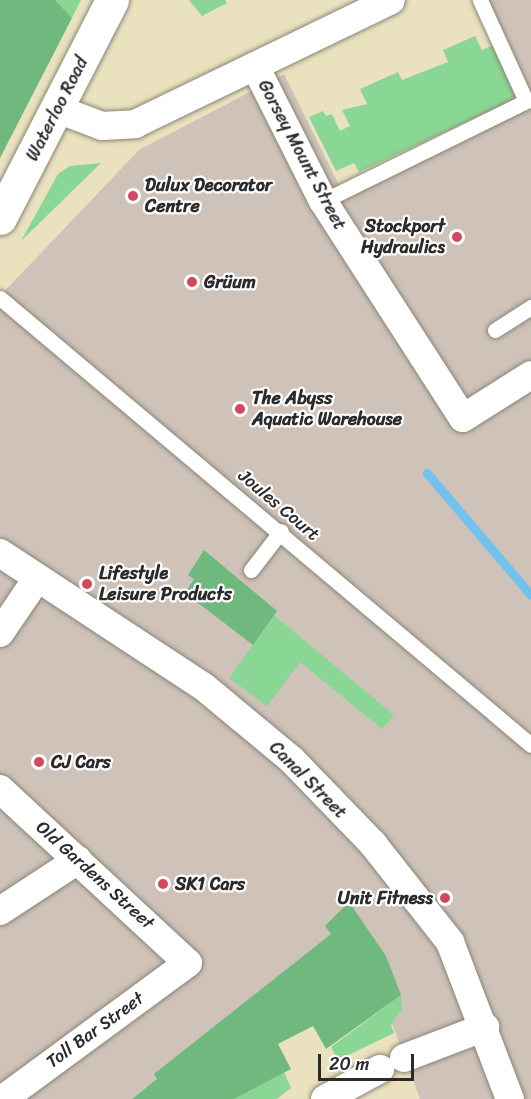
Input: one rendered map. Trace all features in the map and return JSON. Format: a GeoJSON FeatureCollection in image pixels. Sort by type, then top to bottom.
{"type":"FeatureCollection","features":[{"type":"Feature","properties":{"kind":"main road","name":"Waterloo Road"},"geometry":{"type":"LineString","coordinates":[[0,218],[112,0]]}},
{"type":"Feature","properties":{"kind":"street"},"geometry":{"type":"LineString","coordinates":[[57,109],[102,126],[135,124],[391,0]]}},
{"type":"Feature","properties":{"kind":"street","name":"Gorsey Mount Street"},"geometry":{"type":"LineString","coordinates":[[255,66],[323,201],[463,418],[531,375]]}},
{"type":"Feature","properties":{"kind":"street","name":"Canal Street"},"geometry":{"type":"LineString","coordinates":[[0,554],[36,580],[195,681],[292,760],[373,844],[450,942],[510,1099]]}},
{"type":"Feature","properties":{"kind":"street"},"geometry":{"type":"LineString","coordinates":[[0,633],[36,580]]}},
{"type":"Feature","properties":{"kind":"street","name":"Old Gardens Street"},"geometry":{"type":"LineString","coordinates":[[0,789],[188,963]]}},
{"type":"Feature","properties":{"kind":"street"},"geometry":{"type":"LineString","coordinates":[[0,911],[78,860]]}},
{"type":"Feature","properties":{"kind":"street","name":"Toll Bar Street"},"geometry":{"type":"LineString","coordinates":[[3,1099],[188,963]]}},
{"type":"Feature","properties":{"kind":"street"},"geometry":{"type":"LineString","coordinates":[[325,1099],[392,1064],[484,1027]]}},
{"type":"Feature","properties":{"kind":"lane"},"geometry":{"type":"LineString","coordinates":[[323,201],[526,101],[480,0]]}},
{"type":"Feature","properties":{"kind":"lane","name":"Joules Court"},"geometry":{"type":"LineString","coordinates":[[0,298],[281,531],[531,745]]}},
{"type":"Feature","properties":{"kind":"lane"},"geometry":{"type":"LineString","coordinates":[[495,330],[531,307]]}},
{"type":"Feature","properties":{"kind":"lane"},"geometry":{"type":"LineString","coordinates":[[251,570],[281,531]]}},
{"type":"Feature","properties":{"kind":"shaded area"},"geometry":{"type":"Polygon","coordinates":[[[485,0],[531,0],[531,97],[485,0]]]}},
{"type":"Feature","properties":{"kind":"shaded area"},"geometry":{"type":"Polygon","coordinates":[[[284,74],[338,183],[348,193],[531,105],[531,1099],[420,1099],[356,926],[132,1099],[0,1099],[0,296],[139,150],[284,74]]]}},
{"type":"Feature","properties":{"kind":"green space"},"geometry":{"type":"Polygon","coordinates":[[[0,0],[55,0],[72,18],[0,158],[0,0]]]}},
{"type":"Feature","properties":{"kind":"green space"},"geometry":{"type":"Polygon","coordinates":[[[55,0],[81,0],[72,18],[55,0]]]}},
{"type":"Feature","properties":{"kind":"green space"},"geometry":{"type":"Polygon","coordinates":[[[189,0],[225,0],[227,3],[202,16],[189,0]]]}},
{"type":"Feature","properties":{"kind":"green space"},"geometry":{"type":"Polygon","coordinates":[[[475,36],[482,50],[494,45],[519,97],[359,172],[354,163],[336,171],[309,117],[323,111],[326,116],[332,114],[340,131],[350,126],[342,110],[367,104],[360,89],[398,72],[402,80],[448,62],[443,50],[475,36]]]}},
{"type":"Feature","properties":{"kind":"green space"},"geometry":{"type":"Polygon","coordinates":[[[101,163],[21,241],[58,174],[70,166],[101,163]]]}},
{"type":"Feature","properties":{"kind":"green space"},"geometry":{"type":"Polygon","coordinates":[[[204,550],[277,611],[253,645],[185,593],[194,579],[188,575],[204,550]]]}},
{"type":"Feature","properties":{"kind":"green space"},"geometry":{"type":"Polygon","coordinates":[[[274,615],[394,715],[382,729],[300,662],[267,706],[229,678],[274,615]]]}},
{"type":"Feature","properties":{"kind":"green space"},"geometry":{"type":"Polygon","coordinates":[[[349,902],[386,956],[401,995],[326,1049],[313,1026],[278,1044],[291,1069],[234,1099],[132,1099],[157,1079],[154,1074],[331,934],[325,926],[349,902]]]}},
{"type":"Feature","properties":{"kind":"green space"},"geometry":{"type":"Polygon","coordinates":[[[401,995],[402,1009],[391,1025],[394,1033],[338,1060],[331,1047],[401,995]]]}},
{"type":"Feature","properties":{"kind":"green space"},"geometry":{"type":"Polygon","coordinates":[[[284,1072],[291,1088],[277,1099],[234,1099],[284,1072]]]}},
{"type":"Feature","properties":{"kind":"waterway"},"geometry":{"type":"LineString","coordinates":[[427,473],[531,595]]}},
{"type":"Feature","properties":{"kind":"place","name":"Dulux Decorator Centre"},"geometry":{"type":"Point","coordinates":[133,196]}},
{"type":"Feature","properties":{"kind":"place","name":"Stockport Hydraulics"},"geometry":{"type":"Point","coordinates":[457,237]}},
{"type":"Feature","properties":{"kind":"place","name":"Grüum"},"geometry":{"type":"Point","coordinates":[192,282]}},
{"type":"Feature","properties":{"kind":"place","name":"The Abyss Aquatic Warehouse"},"geometry":{"type":"Point","coordinates":[240,409]}},
{"type":"Feature","properties":{"kind":"place","name":"Lifestyle Leisure Products"},"geometry":{"type":"Point","coordinates":[87,584]}},
{"type":"Feature","properties":{"kind":"place","name":"CJ Cars"},"geometry":{"type":"Point","coordinates":[39,762]}},
{"type":"Feature","properties":{"kind":"place","name":"SK1 Cars"},"geometry":{"type":"Point","coordinates":[163,884]}},
{"type":"Feature","properties":{"kind":"place","name":"Unit Fitness"},"geometry":{"type":"Point","coordinates":[445,898]}}]}
